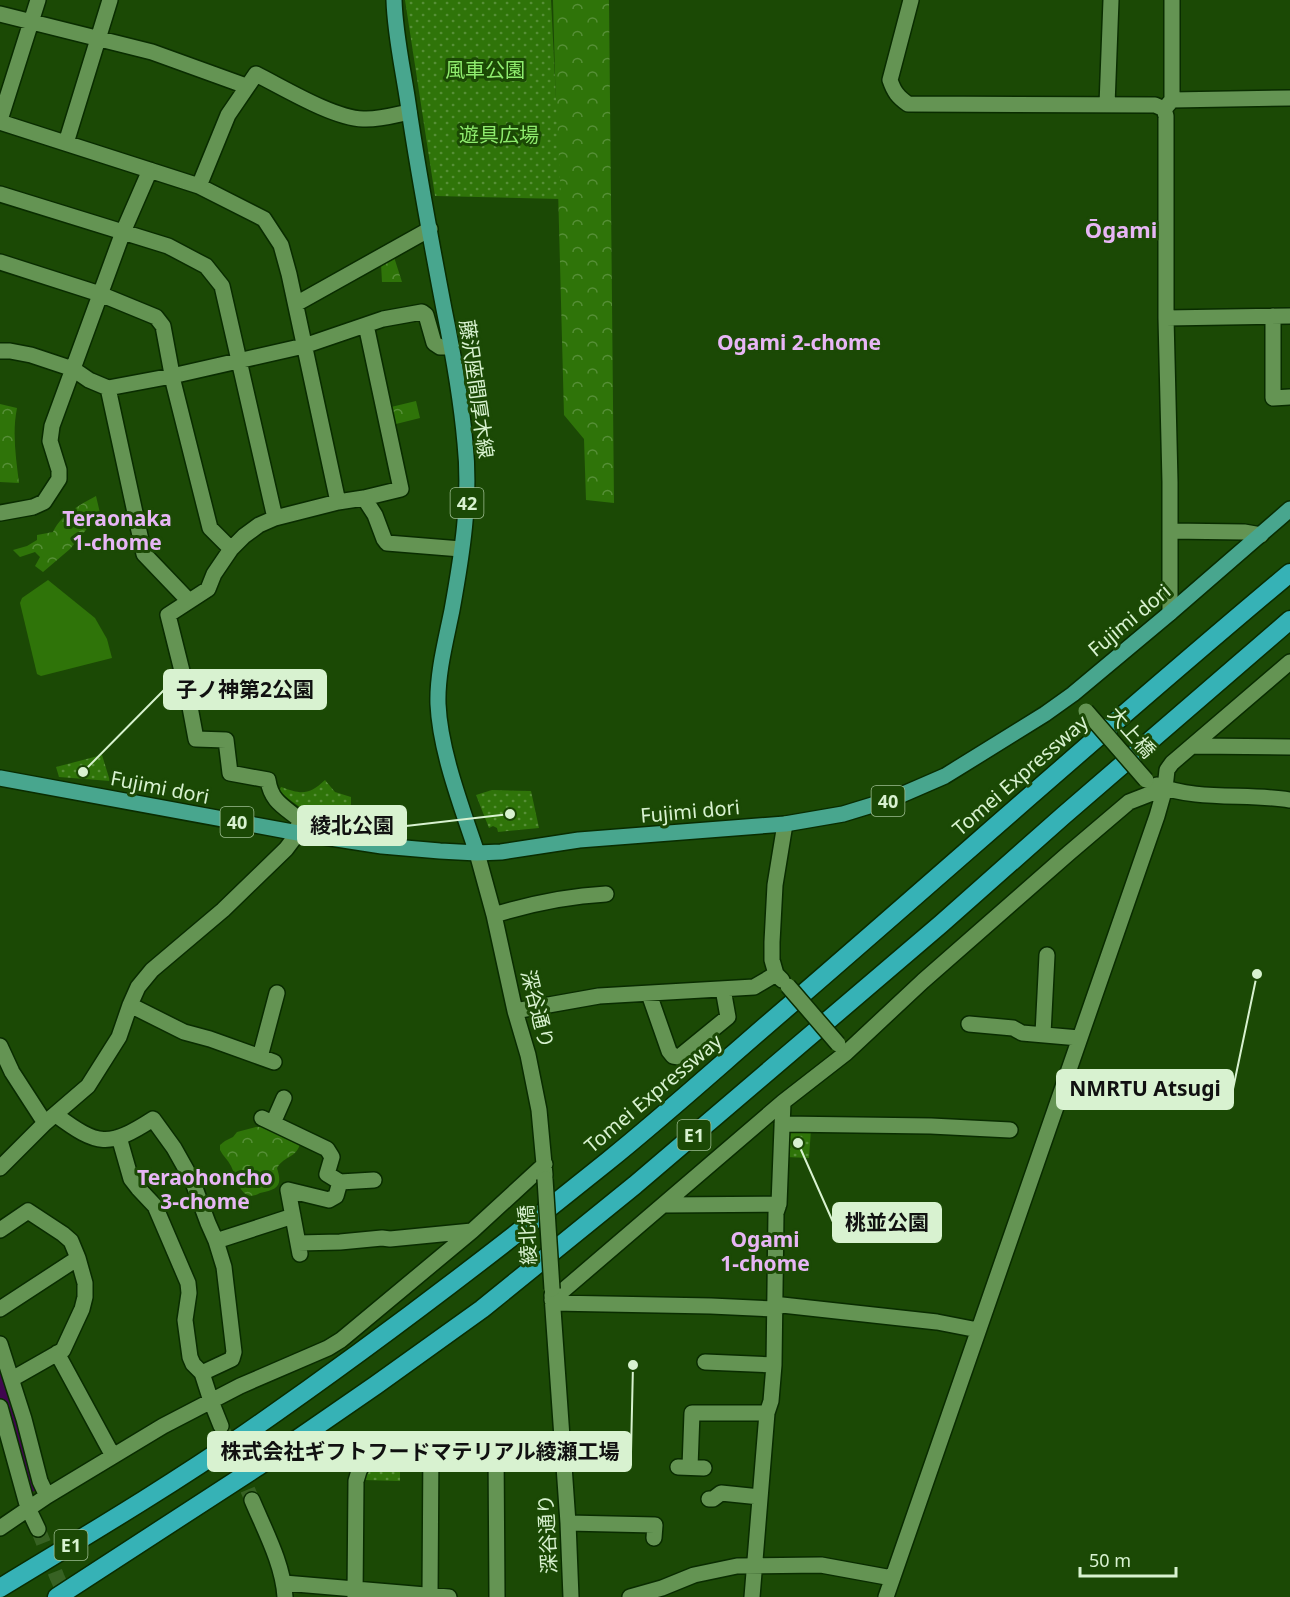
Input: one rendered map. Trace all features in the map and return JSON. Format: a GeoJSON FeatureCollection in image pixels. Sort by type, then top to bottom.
{"type":"FeatureCollection","features":[{"type":"Feature","properties":{"kind":"highway","name":"Tomei Expressway"},"geometry":{"type":"LineString","coordinates":[[0,1588],[142,1502],[243,1435],[459,1278],[601,1166],[915,897],[1037,788],[1290,573]]}},
{"type":"Feature","properties":{"kind":"highway","name":"E1"},"geometry":{"type":"LineString","coordinates":[[57,1597],[266,1461],[482,1309],[635,1185],[941,924],[1290,620]]}},
{"type":"Feature","properties":{"kind":"main road","name":"藤沢座間厚木線"},"geometry":{"type":"LineString","coordinates":[[394,0],[396,29],[409,112],[461,408],[468,480],[466,512],[459,573],[442,659],[438,706],[443,739],[457,792],[477,853]]}},
{"type":"Feature","properties":{"kind":"main road","name":"Fujimi dori"},"geometry":{"type":"LineString","coordinates":[[0,778],[298,833],[382,846],[477,853],[501,852],[579,840],[785,824],[843,814],[903,795],[945,776],[1073,694],[1290,509]]}},
{"type":"Feature","properties":{"kind":"street"},"geometry":{"type":"LineString","coordinates":[[38,0],[0,121],[199,186],[264,219],[281,245],[296,304],[338,502]]}},
{"type":"Feature","properties":{"kind":"street"},"geometry":{"type":"LineString","coordinates":[[66,143],[110,0]]}},
{"type":"Feature","properties":{"kind":"street"},"geometry":{"type":"LineString","coordinates":[[911,0],[890,80],[898,97],[908,104],[1155,105],[1290,99]]}},
{"type":"Feature","properties":{"kind":"street"},"geometry":{"type":"LineString","coordinates":[[1107,105],[1111,0]]}},
{"type":"Feature","properties":{"kind":"street"},"geometry":{"type":"LineString","coordinates":[[1170,613],[1166,116],[1172,0]]}},
{"type":"Feature","properties":{"kind":"street"},"geometry":{"type":"LineString","coordinates":[[0,14],[152,52],[246,86]]}},
{"type":"Feature","properties":{"kind":"street"},"geometry":{"type":"LineString","coordinates":[[199,186],[228,115],[256,74],[311,102],[349,117],[365,119],[409,112]]}},
{"type":"Feature","properties":{"kind":"street"},"geometry":{"type":"LineString","coordinates":[[0,513],[33,507],[44,502],[59,479],[50,441],[52,426],[123,232],[150,170]]}},
{"type":"Feature","properties":{"kind":"street"},"geometry":{"type":"LineString","coordinates":[[0,194],[168,246],[206,266],[222,286],[275,518]]}},
{"type":"Feature","properties":{"kind":"street"},"geometry":{"type":"LineString","coordinates":[[296,304],[430,229]]}},
{"type":"Feature","properties":{"kind":"street"},"geometry":{"type":"LineString","coordinates":[[0,262],[100,294],[156,317],[163,326],[172,376],[210,528],[231,549]]}},
{"type":"Feature","properties":{"kind":"street"},"geometry":{"type":"LineString","coordinates":[[0,351],[31,355],[73,369],[89,380],[108,388],[304,346],[383,320],[422,312],[426,315],[434,343],[440,347],[452,347]]}},
{"type":"Feature","properties":{"kind":"street"},"geometry":{"type":"LineString","coordinates":[[1273,316],[1273,398],[1290,397]]}},
{"type":"Feature","properties":{"kind":"street"},"geometry":{"type":"LineString","coordinates":[[1166,318],[1290,316]]}},
{"type":"Feature","properties":{"kind":"street"},"geometry":{"type":"LineString","coordinates":[[0,1168],[88,1086],[118,1037],[138,987],[152,970],[223,910],[286,849],[298,833],[299,819],[274,799],[268,780],[230,773],[226,740],[196,739],[168,615],[208,589],[214,574],[231,549],[259,525],[275,518],[338,502],[402,489],[366,325]]}},
{"type":"Feature","properties":{"kind":"street"},"geometry":{"type":"LineString","coordinates":[[108,388],[144,554],[189,601]]}},
{"type":"Feature","properties":{"kind":"street"},"geometry":{"type":"LineString","coordinates":[[364,498],[375,515],[387,543],[461,549]]}},
{"type":"Feature","properties":{"kind":"street"},"geometry":{"type":"LineString","coordinates":[[1170,531],[1245,532],[1261,535]]}},
{"type":"Feature","properties":{"kind":"street"},"geometry":{"type":"LineString","coordinates":[[886,1597],[1157,816],[1165,788],[1167,770],[1290,662]]}},
{"type":"Feature","properties":{"kind":"street","name":"大上橋"},"geometry":{"type":"LineString","coordinates":[[1073,694],[1146,780],[1165,788]]}},
{"type":"Feature","properties":{"kind":"street"},"geometry":{"type":"LineString","coordinates":[[1193,746],[1290,747]]}},
{"type":"Feature","properties":{"kind":"street"},"geometry":{"type":"LineString","coordinates":[[552,1297],[664,1205],[842,1048],[923,981],[1129,802],[1165,788],[1183,793],[1290,800]]}},
{"type":"Feature","properties":{"kind":"street"},"geometry":{"type":"LineString","coordinates":[[785,824],[775,896],[772,960],[776,974],[842,1048]]}},
{"type":"Feature","properties":{"kind":"street","name":"深谷通り"},"geometry":{"type":"LineString","coordinates":[[477,853],[494,915],[515,1011],[528,1055],[539,1110],[545,1172]]}},
{"type":"Feature","properties":{"kind":"street"},"geometry":{"type":"LineString","coordinates":[[494,915],[548,902],[606,894]]}},
{"type":"Feature","properties":{"kind":"street"},"geometry":{"type":"LineString","coordinates":[[1043,1034],[1047,955]]}},
{"type":"Feature","properties":{"kind":"street"},"geometry":{"type":"LineString","coordinates":[[515,1011],[598,996],[753,987],[776,974]]}},
{"type":"Feature","properties":{"kind":"street"},"geometry":{"type":"LineString","coordinates":[[649,994],[669,1051],[674,1056],[680,1057],[728,1017],[723,989]]}},
{"type":"Feature","properties":{"kind":"street"},"geometry":{"type":"LineString","coordinates":[[129,1005],[184,1032],[267,1060],[277,993]]}},
{"type":"Feature","properties":{"kind":"street"},"geometry":{"type":"LineString","coordinates":[[969,1024],[1013,1028],[1022,1033],[1079,1038]]}},
{"type":"Feature","properties":{"kind":"street"},"geometry":{"type":"LineString","coordinates":[[0,1046],[12,1072],[50,1119],[93,1139],[106,1140],[119,1137],[153,1119],[174,1148],[192,1180],[224,1267],[234,1352],[232,1359],[202,1373]]}},
{"type":"Feature","properties":{"kind":"street"},"geometry":{"type":"LineString","coordinates":[[284,1098],[267,1120],[327,1149],[332,1157],[327,1174],[340,1182],[374,1180]]}},
{"type":"Feature","properties":{"kind":"street"},"geometry":{"type":"LineString","coordinates":[[753,1597],[766,1413],[771,1401],[774,1365],[776,1213],[779,1204],[783,1102]]}},
{"type":"Feature","properties":{"kind":"street"},"geometry":{"type":"LineString","coordinates":[[782,1124],[931,1126],[1010,1130]]}},
{"type":"Feature","properties":{"kind":"street"},"geometry":{"type":"LineString","coordinates":[[119,1137],[131,1179],[155,1206],[188,1283],[189,1293],[185,1320],[190,1357],[202,1373],[221,1426]]}},
{"type":"Feature","properties":{"kind":"street"},"geometry":{"type":"LineString","coordinates":[[0,1528],[46,1496],[163,1426],[240,1386],[328,1348],[341,1340],[545,1172]]}},
{"type":"Feature","properties":{"kind":"street","name":"綾北橋"},"geometry":{"type":"LineString","coordinates":[[545,1172],[552,1297]]}},
{"type":"Feature","properties":{"kind":"street"},"geometry":{"type":"LineString","coordinates":[[340,1182],[336,1196],[329,1200],[288,1190],[299,1248],[340,1242],[472,1231]]}},
{"type":"Feature","properties":{"kind":"street"},"geometry":{"type":"LineString","coordinates":[[664,1205],[779,1204]]}},
{"type":"Feature","properties":{"kind":"street"},"geometry":{"type":"LineString","coordinates":[[0,1230],[28,1211],[70,1241],[78,1258],[85,1283],[82,1309],[63,1350],[12,1380]]}},
{"type":"Feature","properties":{"kind":"street"},"geometry":{"type":"LineString","coordinates":[[216,1241],[293,1216]]}},
{"type":"Feature","properties":{"kind":"street"},"geometry":{"type":"LineString","coordinates":[[0,1309],[78,1258]]}},
{"type":"Feature","properties":{"kind":"street"},"geometry":{"type":"LineString","coordinates":[[552,1297],[775,1309],[782,1305],[937,1322],[978,1330]]}},
{"type":"Feature","properties":{"kind":"street","name":"深谷通り"},"geometry":{"type":"LineString","coordinates":[[552,1297],[571,1597]]}},
{"type":"Feature","properties":{"kind":"street"},"geometry":{"type":"LineString","coordinates":[[0,1344],[46,1496]]}},
{"type":"Feature","properties":{"kind":"street"},"geometry":{"type":"LineString","coordinates":[[57,1353],[113,1456]]}},
{"type":"Feature","properties":{"kind":"street"},"geometry":{"type":"LineString","coordinates":[[705,1362],[774,1365]]}},
{"type":"Feature","properties":{"kind":"street"},"geometry":{"type":"LineString","coordinates":[[0,1407],[28,1508],[38,1529]]}},
{"type":"Feature","properties":{"kind":"street"},"geometry":{"type":"LineString","coordinates":[[691,1467],[692,1413],[766,1413]]}},
{"type":"Feature","properties":{"kind":"street"},"geometry":{"type":"LineString","coordinates":[[355,1593],[356,1481],[365,1460],[379,1450],[398,1443],[496,1448],[497,1597]]}},
{"type":"Feature","properties":{"kind":"street"},"geometry":{"type":"LineString","coordinates":[[430,1596],[431,1444]]}},
{"type":"Feature","properties":{"kind":"street"},"geometry":{"type":"LineString","coordinates":[[709,1499],[714,1499],[721,1493],[760,1497]]}},
{"type":"Feature","properties":{"kind":"street"},"geometry":{"type":"LineString","coordinates":[[252,1500],[273,1551],[284,1590],[449,1597]]}},
{"type":"Feature","properties":{"kind":"street"},"geometry":{"type":"LineString","coordinates":[[568,1523],[655,1525]]}},
{"type":"Feature","properties":{"kind":"street"},"geometry":{"type":"LineString","coordinates":[[630,1597],[662,1588],[694,1575],[737,1566],[821,1565],[892,1578]]}},
{"type":"Feature","properties":{"kind":"green space","name":"風車公園"},"geometry":{"type":"Polygon","coordinates":[[[405,0],[551,0],[561,199],[435,196],[405,0]]]}},
{"type":"Feature","properties":{"kind":"green space"},"geometry":{"type":"Polygon","coordinates":[[[553,0],[609,0],[614,503],[586,500],[584,439],[564,415],[553,0]]]}},
{"type":"Feature","properties":{"kind":"green space"},"geometry":{"type":"Polygon","coordinates":[[[394,257],[402,282],[382,282],[381,264],[394,257]]]}},
{"type":"Feature","properties":{"kind":"green space"},"geometry":{"type":"Polygon","coordinates":[[[416,401],[420,418],[396,424],[391,407],[416,401]]]}},
{"type":"Feature","properties":{"kind":"green space"},"geometry":{"type":"Polygon","coordinates":[[[0,404],[17,408],[15,436],[19,483],[0,482],[0,404]]]}},
{"type":"Feature","properties":{"kind":"green space"},"geometry":{"type":"Polygon","coordinates":[[[96,496],[100,513],[70,549],[43,572],[35,566],[40,557],[35,552],[20,557],[13,550],[37,540],[37,535],[53,532],[66,515],[96,496]]]}},
{"type":"Feature","properties":{"kind":"green space"},"geometry":{"type":"Polygon","coordinates":[[[48,580],[95,618],[107,639],[112,658],[41,676],[37,674],[20,603],[22,598],[48,580]]]}},
{"type":"Feature","properties":{"kind":"green space"},"geometry":{"type":"Polygon","coordinates":[[[102,755],[110,781],[59,777],[56,767],[102,755]]]}},
{"type":"Feature","properties":{"kind":"green space"},"geometry":{"type":"Polygon","coordinates":[[[325,780],[335,792],[351,797],[347,819],[326,817],[310,812],[279,791],[281,787],[299,792],[309,791],[325,780]]]}},
{"type":"Feature","properties":{"kind":"green space"},"geometry":{"type":"Polygon","coordinates":[[[492,790],[531,791],[539,828],[498,832],[493,826],[489,828],[476,795],[492,790]]]}},
{"type":"Feature","properties":{"kind":"green space"},"geometry":{"type":"Polygon","coordinates":[[[256,1127],[267,1127],[301,1142],[296,1152],[277,1168],[279,1183],[277,1186],[251,1196],[241,1189],[231,1166],[220,1150],[220,1145],[237,1132],[256,1127]]]}},
{"type":"Feature","properties":{"kind":"green space"},"geometry":{"type":"Polygon","coordinates":[[[787,1127],[811,1129],[809,1158],[786,1157],[787,1127]]]}},
{"type":"Feature","properties":{"kind":"green space"},"geometry":{"type":"Polygon","coordinates":[[[400,1449],[400,1481],[363,1480],[377,1459],[400,1449]]]}},
{"type":"Feature","properties":{"kind":"waterway"},"geometry":{"type":"LineString","coordinates":[[0,1380],[22,1453],[28,1482]]}},
{"type":"Feature","properties":{"kind":"tunnel"},"geometry":{"type":"LineString","coordinates":[[221,1426],[252,1500]]}},
{"type":"Feature","properties":{"kind":"tunnel"},"geometry":{"type":"LineString","coordinates":[[38,1529],[66,1597]]}},
{"type":"Feature","properties":{"kind":"place","name":"子ノ神第2公園"},"geometry":{"type":"Point","coordinates":[83,772]}},
{"type":"Feature","properties":{"kind":"place","name":"綾北公園"},"geometry":{"type":"Point","coordinates":[510,814]}},
{"type":"Feature","properties":{"kind":"place","name":"NMRTU Atsugi"},"geometry":{"type":"Point","coordinates":[1257,974]}},
{"type":"Feature","properties":{"kind":"place","name":"桃並公園"},"geometry":{"type":"Point","coordinates":[798,1143]}},
{"type":"Feature","properties":{"kind":"place","name":"株式会社ギフトフードマテリアル綾瀬工場"},"geometry":{"type":"Point","coordinates":[633,1365]}},
{"type":"Feature","properties":{"kind":"district","name":"Ōgami"},"geometry":{"type":"Point","coordinates":[1121,229]}},
{"type":"Feature","properties":{"kind":"district","name":"Ogami 2-chome"},"geometry":{"type":"Point","coordinates":[799,342]}},
{"type":"Feature","properties":{"kind":"district","name":"Teraonaka 1-chome"},"geometry":{"type":"Point","coordinates":[117,530]}},
{"type":"Feature","properties":{"kind":"district","name":"Teraohoncho 3-chome"},"geometry":{"type":"Point","coordinates":[205,1189]}},
{"type":"Feature","properties":{"kind":"district","name":"Ogami 1-chome"},"geometry":{"type":"Point","coordinates":[765,1251]}},
{"type":"Feature","properties":{"kind":"park label","name":"遊具広場"},"geometry":{"type":"Point","coordinates":[499,134]}}]}
